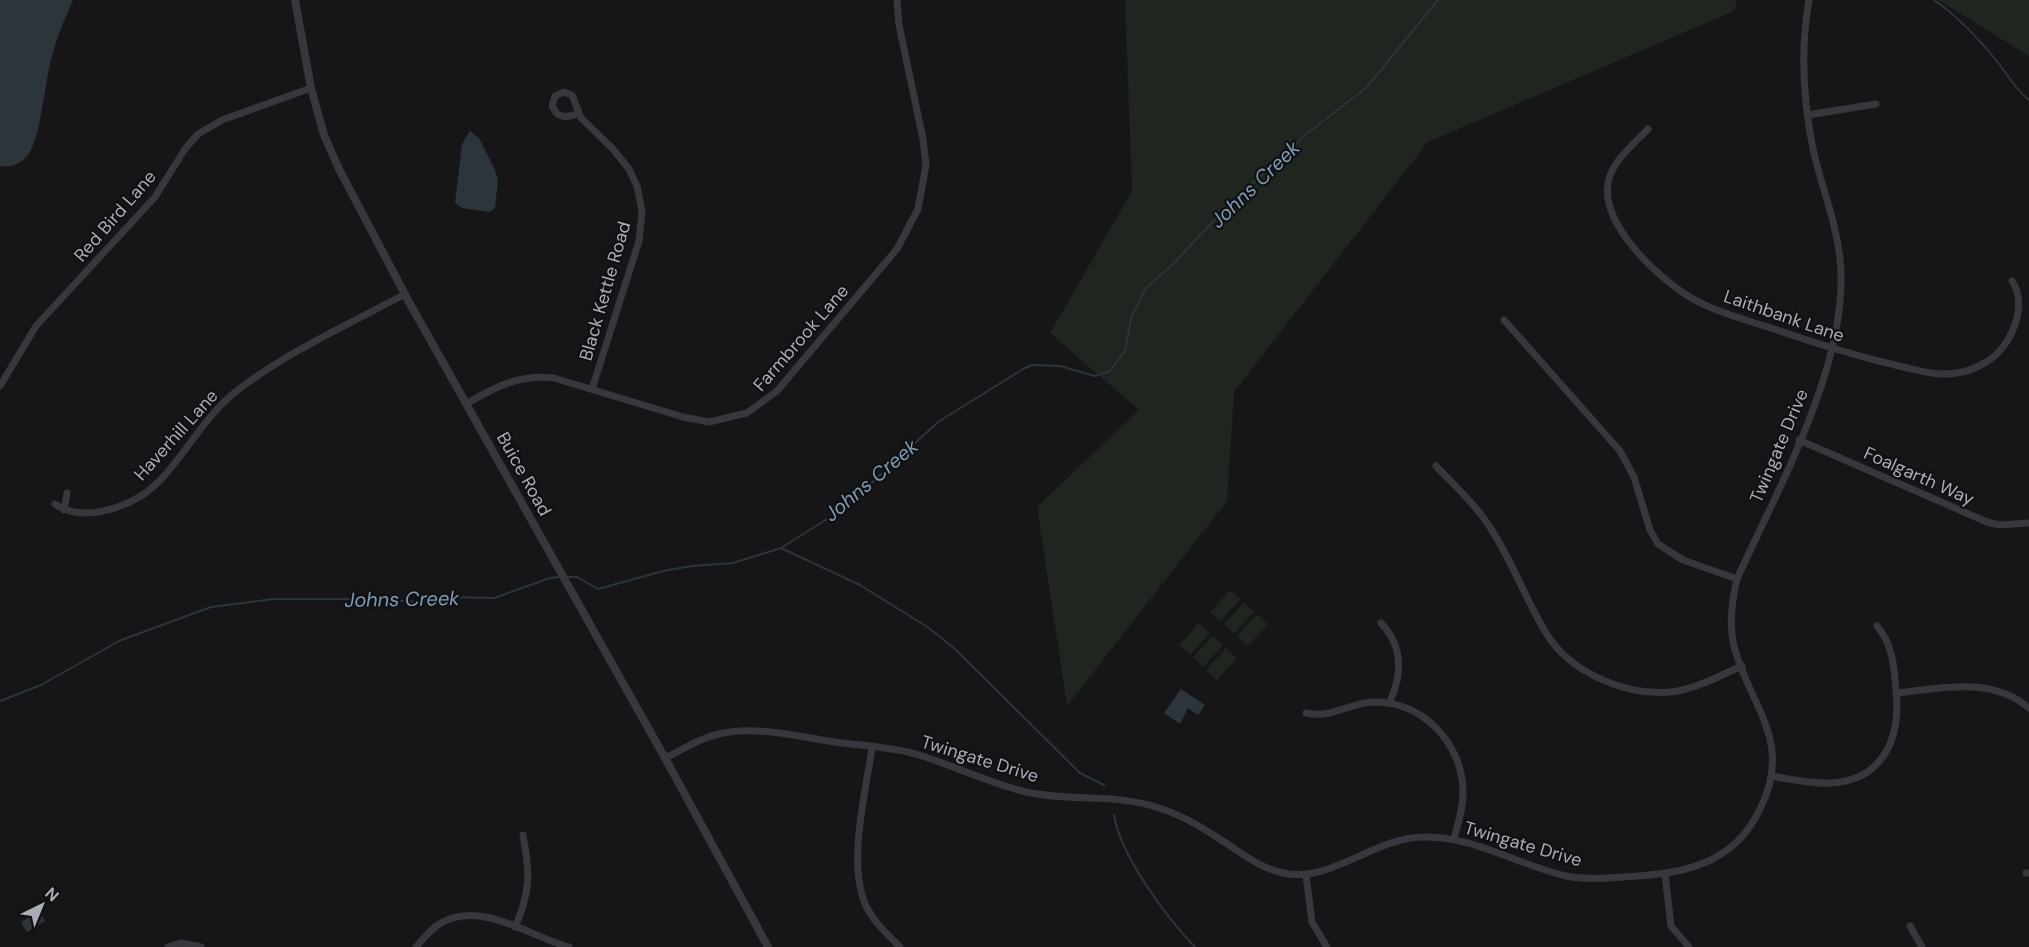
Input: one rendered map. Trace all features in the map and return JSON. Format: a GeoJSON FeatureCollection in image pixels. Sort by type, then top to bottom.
{"type":"FeatureCollection","features":[{"type":"Feature","properties":{"kind":"street","name":"Buice Road"},"geometry":{"type":"LineString","coordinates":[[295,0],[311,88],[324,135],[339,169],[405,294],[665,758],[768,947]]}},
{"type":"Feature","properties":{"kind":"street","name":"Farmbrook Lane"},"geometry":{"type":"LineString","coordinates":[[466,404],[501,384],[527,378],[554,378],[695,420],[722,421],[747,413],[777,391],[897,249],[918,209],[926,165],[899,25],[897,0]]}},
{"type":"Feature","properties":{"kind":"street","name":"Twingate Drive"},"geometry":{"type":"LineString","coordinates":[[665,758],[706,738],[738,731],[917,754],[1027,792],[1053,796],[1118,798],[1157,807],[1199,827],[1261,865],[1280,873],[1306,875],[1324,871],[1395,840],[1426,837],[1454,839],[1571,877],[1665,874],[1701,865],[1735,842],[1759,813],[1771,776],[1772,753],[1768,729],[1734,644],[1731,623],[1732,601],[1737,579],[1800,440],[1833,349],[1841,295],[1840,260],[1835,225],[1814,150],[1803,88],[1803,52],[1809,0]]}},
{"type":"Feature","properties":{"kind":"street","name":"Red Bird Lane"},"geometry":{"type":"LineString","coordinates":[[0,386],[36,326],[155,197],[185,149],[198,134],[222,120],[311,88]]}},
{"type":"Feature","properties":{"kind":"street"},"geometry":{"type":"LineString","coordinates":[[1808,115],[1876,104]]}},
{"type":"Feature","properties":{"kind":"street","name":"Black Kettle Road"},"geometry":{"type":"LineString","coordinates":[[578,114],[625,163],[637,186],[642,211],[639,241],[592,389]]}},
{"type":"Feature","properties":{"kind":"street","name":"Laithbank Lane"},"geometry":{"type":"LineString","coordinates":[[1648,129],[1616,164],[1608,181],[1607,197],[1610,209],[1624,236],[1659,273],[1689,297],[1729,314],[1833,349],[1931,373],[1959,373],[1972,369],[1995,355],[2018,320],[2021,305],[2020,291],[2012,281]]}},
{"type":"Feature","properties":{"kind":"street","name":"Haverhill Lane"},"geometry":{"type":"LineString","coordinates":[[55,504],[64,510],[95,513],[122,505],[141,496],[159,480],[210,417],[243,386],[405,294]]}},
{"type":"Feature","properties":{"kind":"street"},"geometry":{"type":"LineString","coordinates":[[1504,320],[1620,451],[1634,477],[1650,530],[1658,544],[1683,560],[1737,579]]}},
{"type":"Feature","properties":{"kind":"street","name":"Foalgarth Way"},"geometry":{"type":"LineString","coordinates":[[1800,440],[1987,522],[1999,525],[2029,523]]}},
{"type":"Feature","properties":{"kind":"street"},"geometry":{"type":"LineString","coordinates":[[1436,466],[1486,521],[1547,635],[1560,652],[1579,667],[1625,687],[1660,692],[1694,687],[1742,666]]}},
{"type":"Feature","properties":{"kind":"street"},"geometry":{"type":"LineString","coordinates":[[64,510],[67,493]]}},
{"type":"Feature","properties":{"kind":"street"},"geometry":{"type":"LineString","coordinates":[[1381,623],[1395,641],[1399,658],[1398,681],[1389,704]]}},
{"type":"Feature","properties":{"kind":"street"},"geometry":{"type":"LineString","coordinates":[[1771,776],[1832,783],[1851,779],[1866,772],[1882,758],[1893,739],[1898,717],[1892,649],[1877,626]]}},
{"type":"Feature","properties":{"kind":"street"},"geometry":{"type":"LineString","coordinates":[[1897,693],[1959,685],[1977,686],[2008,696],[2029,708]]}},
{"type":"Feature","properties":{"kind":"street"},"geometry":{"type":"LineString","coordinates":[[1306,713],[1320,715],[1362,703],[1389,704],[1408,709],[1427,720],[1443,734],[1454,752],[1461,771],[1463,791],[1454,839]]}},
{"type":"Feature","properties":{"kind":"street"},"geometry":{"type":"LineString","coordinates":[[872,747],[857,861],[859,885],[868,909],[877,923],[900,947]]}},
{"type":"Feature","properties":{"kind":"street"},"geometry":{"type":"LineString","coordinates":[[515,927],[525,904],[529,886],[523,835]]}},
{"type":"Feature","properties":{"kind":"street"},"geometry":{"type":"LineString","coordinates":[[1665,874],[1671,926],[1689,947]]}},
{"type":"Feature","properties":{"kind":"street"},"geometry":{"type":"LineString","coordinates":[[1306,875],[1312,922],[1327,947]]}},
{"type":"Feature","properties":{"kind":"street"},"geometry":{"type":"LineString","coordinates":[[416,947],[443,922],[459,916],[485,916],[569,947]]}},
{"type":"Feature","properties":{"kind":"street"},"geometry":{"type":"LineString","coordinates":[[1910,926],[1922,947]]}},
{"type":"Feature","properties":{"kind":"street"},"geometry":{"type":"LineString","coordinates":[[168,947],[181,943],[201,947]]}},
{"type":"Feature","properties":{"kind":"shaded area"},"geometry":{"type":"Polygon","coordinates":[[[0,0],[73,0],[49,66],[32,147],[22,161],[8,166],[0,166],[0,0]]]}},
{"type":"Feature","properties":{"kind":"shaded area"},"geometry":{"type":"Polygon","coordinates":[[[1125,0],[1737,0],[1734,11],[1428,142],[1234,392],[1227,501],[1067,706],[1037,507],[1139,410],[1050,333],[1132,191],[1125,0]]]}},
{"type":"Feature","properties":{"kind":"shaded area"},"geometry":{"type":"Polygon","coordinates":[[[1938,0],[2029,0],[2029,56],[1938,0]]]}},
{"type":"Feature","properties":{"kind":"shaded area"},"geometry":{"type":"Polygon","coordinates":[[[470,131],[479,138],[498,180],[495,208],[490,212],[462,208],[455,203],[462,144],[470,131]]]}},
{"type":"Feature","properties":{"kind":"shaded area"},"geometry":{"type":"Polygon","coordinates":[[[1230,590],[1241,599],[1220,621],[1210,612],[1230,590]]]}},
{"type":"Feature","properties":{"kind":"shaded area"},"geometry":{"type":"Polygon","coordinates":[[[1244,602],[1254,612],[1234,634],[1224,624],[1244,602]]]}},
{"type":"Feature","properties":{"kind":"shaded area"},"geometry":{"type":"Polygon","coordinates":[[[1257,614],[1268,624],[1248,646],[1237,636],[1257,614]]]}},
{"type":"Feature","properties":{"kind":"shaded area"},"geometry":{"type":"Polygon","coordinates":[[[1199,623],[1210,633],[1190,655],[1179,645],[1199,623]]]}},
{"type":"Feature","properties":{"kind":"shaded area"},"geometry":{"type":"Polygon","coordinates":[[[1213,635],[1223,645],[1203,667],[1193,657],[1213,635]]]}},
{"type":"Feature","properties":{"kind":"shaded area"},"geometry":{"type":"Polygon","coordinates":[[[1226,648],[1237,658],[1217,680],[1206,670],[1226,648]]]}},
{"type":"Feature","properties":{"kind":"shaded area"},"geometry":{"type":"Polygon","coordinates":[[[1181,689],[1205,705],[1198,715],[1188,708],[1180,724],[1164,713],[1181,689]]]}},
{"type":"Feature","properties":{"kind":"shaded area"},"geometry":{"type":"Polygon","coordinates":[[[39,911],[45,921],[27,932],[21,922],[39,911]]]}},
{"type":"Feature","properties":{"kind":"waterway","name":"Johns Creek"},"geometry":{"type":"LineString","coordinates":[[565,577],[577,577],[598,589],[663,571],[733,563],[781,548],[843,509],[938,422],[1023,369],[1032,365],[1060,366],[1095,376],[1110,371],[1125,351],[1131,318],[1145,289],[1172,265],[1223,211],[1305,135],[1366,88],[1438,0]]}},
{"type":"Feature","properties":{"kind":"waterway","name":"Johns Creek"},"geometry":{"type":"LineString","coordinates":[[1934,0],[1961,21],[1999,64],[2016,88],[2029,100]]}},
{"type":"Feature","properties":{"kind":"waterway"},"geometry":{"type":"LineString","coordinates":[[781,548],[860,585],[929,628],[955,649],[1080,773],[1104,785]]}},
{"type":"Feature","properties":{"kind":"waterway","name":"Johns Creek"},"geometry":{"type":"LineString","coordinates":[[0,701],[41,685],[119,641],[211,607],[274,599],[376,599],[418,602],[452,597],[494,598],[550,578],[560,577]]}},
{"type":"Feature","properties":{"kind":"waterway"},"geometry":{"type":"LineString","coordinates":[[1114,815],[1125,848],[1146,885],[1171,920],[1195,947]]}}]}
